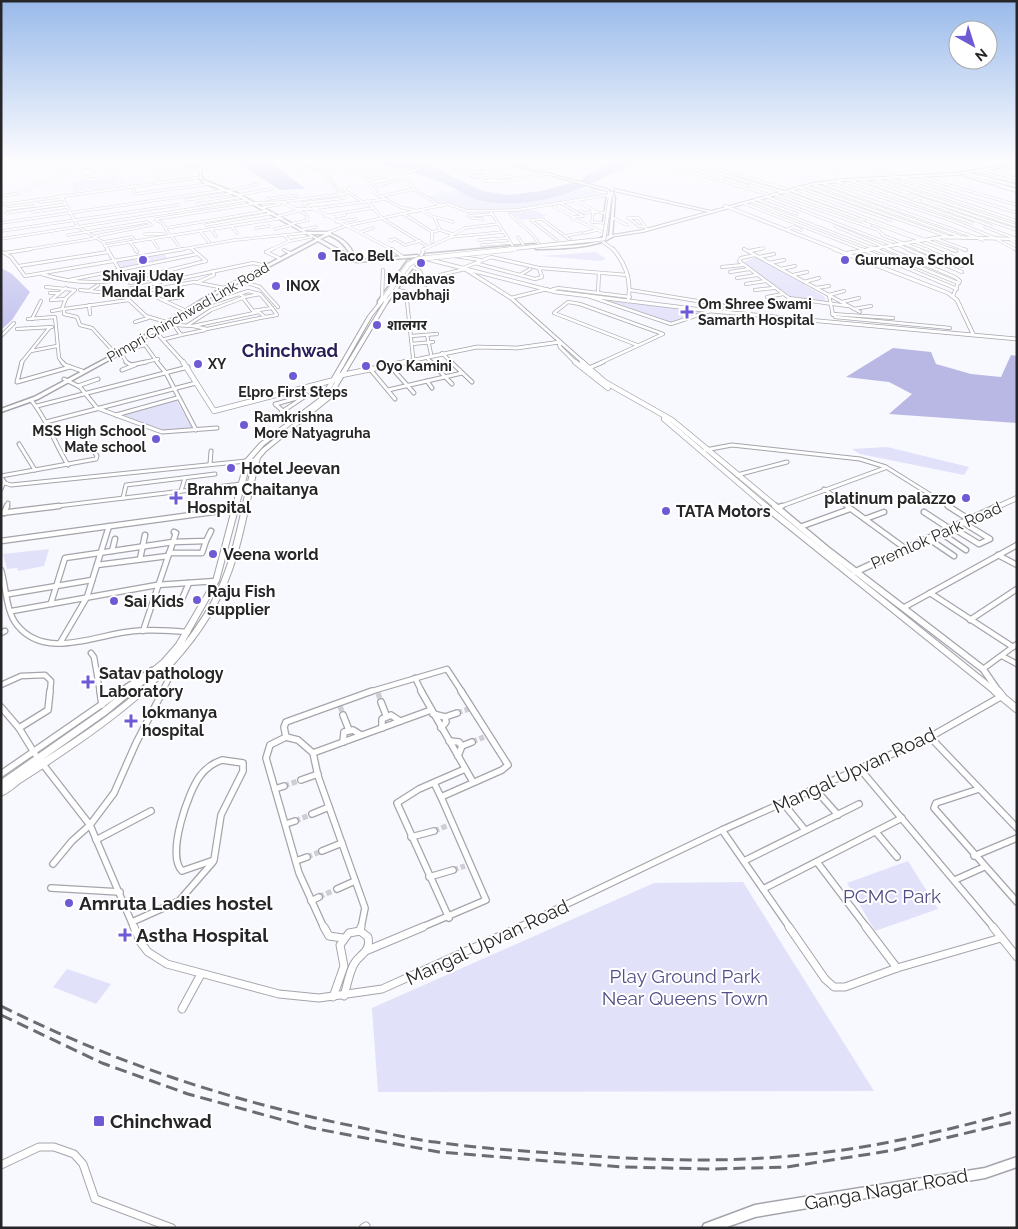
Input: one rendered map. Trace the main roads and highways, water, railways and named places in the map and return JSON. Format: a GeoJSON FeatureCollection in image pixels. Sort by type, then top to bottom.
{"type":"FeatureCollection","features":[{"type":"Feature","properties":{"kind":"main road"},"geometry":{"type":"LineString","coordinates":[[282,218],[311,237],[354,260],[364,262],[485,251]]}},
{"type":"Feature","properties":{"kind":"main road"},"geometry":{"type":"LineString","coordinates":[[603,237],[605,218]]}},
{"type":"Feature","properties":{"kind":"main road"},"geometry":{"type":"LineString","coordinates":[[1,792],[98,725],[188,647],[221,591],[256,460],[264,450],[324,402],[370,316],[409,264],[418,259],[604,239],[607,218]]}},
{"type":"Feature","properties":{"kind":"main road"},"geometry":{"type":"LineString","coordinates":[[611,236],[613,218]]}},
{"type":"Feature","properties":{"kind":"main road"},"geometry":{"type":"LineString","coordinates":[[611,236],[681,218]]}},
{"type":"Feature","properties":{"kind":"main road"},"geometry":{"type":"LineString","coordinates":[[514,248],[642,231],[683,218]]}},
{"type":"Feature","properties":{"kind":"main road"},"geometry":{"type":"LineString","coordinates":[[305,233],[330,232],[350,247],[354,260]]}},
{"type":"Feature","properties":{"kind":"main road","name":"Pimpri Chinchwad Link Road"},"geometry":{"type":"LineString","coordinates":[[266,266],[330,232]]}},
{"type":"Feature","properties":{"kind":"main road"},"geometry":{"type":"LineString","coordinates":[[383,300],[395,289],[415,262],[428,257],[540,246],[603,237]]}},
{"type":"Feature","properties":{"kind":"main road"},"geometry":{"type":"LineString","coordinates":[[306,245],[325,244]]}},
{"type":"Feature","properties":{"kind":"main road","name":"Pimpri Chinchwad Link Road"},"geometry":{"type":"LineString","coordinates":[[1,410],[31,400],[81,371],[118,353],[222,288],[306,245]]}},
{"type":"Feature","properties":{"kind":"main road"},"geometry":{"type":"LineString","coordinates":[[1,784],[93,720],[160,670],[172,655],[188,632],[216,581],[248,460],[255,450],[320,401],[337,379],[378,316],[390,286],[409,260],[419,256]]}},
{"type":"Feature","properties":{"kind":"main road"},"geometry":{"type":"LineString","coordinates":[[404,257],[415,262]]}},
{"type":"Feature","properties":{"kind":"main road"},"geometry":{"type":"LineString","coordinates":[[370,316],[378,316]]}},
{"type":"Feature","properties":{"kind":"main road","name":"Pimpri Chinchwad Link Road"},"geometry":{"type":"LineString","coordinates":[[1,410],[33,397],[65,380]]}},
{"type":"Feature","properties":{"kind":"main road","name":"Ganga Nagar Road"},"geometry":{"type":"LineString","coordinates":[[708,1228],[755,1212],[985,1173],[1017,1162]]}},
{"type":"Feature","properties":{"kind":"tunnel"},"geometry":{"type":"LineString","coordinates":[[378,693],[381,702]]}},
{"type":"Feature","properties":{"kind":"tunnel"},"geometry":{"type":"LineString","coordinates":[[340,706],[343,715]]}},
{"type":"Feature","properties":{"kind":"tunnel"},"geometry":{"type":"LineString","coordinates":[[457,713],[469,709]]}},
{"type":"Feature","properties":{"kind":"tunnel"},"geometry":{"type":"LineString","coordinates":[[472,742],[484,737]]}},
{"type":"Feature","properties":{"kind":"tunnel"},"geometry":{"type":"LineString","coordinates":[[284,786],[301,780]]}},
{"type":"Feature","properties":{"kind":"tunnel"},"geometry":{"type":"LineString","coordinates":[[295,821],[312,814]]}},
{"type":"Feature","properties":{"kind":"tunnel"},"geometry":{"type":"LineString","coordinates":[[434,831],[449,825]]}},
{"type":"Feature","properties":{"kind":"tunnel"},"geometry":{"type":"LineString","coordinates":[[307,857],[322,851]]}},
{"type":"Feature","properties":{"kind":"tunnel"},"geometry":{"type":"LineString","coordinates":[[453,870],[465,866]]}},
{"type":"Feature","properties":{"kind":"tunnel"},"geometry":{"type":"LineString","coordinates":[[319,897],[337,889]]}},
{"type":"Feature","properties":{"kind":"railway"},"geometry":{"type":"LineString","coordinates":[[1,1006],[44,1027],[131,1063],[220,1093],[311,1117],[425,1141],[470,1146],[576,1155],[660,1159],[717,1160],[773,1158],[829,1152],[883,1143],[937,1132],[1017,1111]]}},
{"type":"Feature","properties":{"kind":"railway"},"geometry":{"type":"LineString","coordinates":[[1,1015],[102,1063],[188,1094],[312,1128],[439,1152],[622,1167],[712,1169],[787,1167],[895,1150],[1017,1121]]}},
{"type":"Feature","properties":{"kind":"place","name":"Taco Bell"},"geometry":{"type":"Point","coordinates":[322,256]}},
{"type":"Feature","properties":{"kind":"place","name":"Shivaji Uday Mandal Park"},"geometry":{"type":"Point","coordinates":[143,260]}},
{"type":"Feature","properties":{"kind":"place","name":"Gurumaya School"},"geometry":{"type":"Point","coordinates":[845,260]}},
{"type":"Feature","properties":{"kind":"place","name":"Madhavas pavbhaji"},"geometry":{"type":"Point","coordinates":[421,263]}},
{"type":"Feature","properties":{"kind":"place","name":"INOX"},"geometry":{"type":"Point","coordinates":[276,286]}},
{"type":"Feature","properties":{"kind":"place","name":"Om Shree Swami Samarth Hospital"},"geometry":{"type":"Point","coordinates":[687,312]}},
{"type":"Feature","properties":{"kind":"place","name":"शालगर"},"geometry":{"type":"Point","coordinates":[377,325]}},
{"type":"Feature","properties":{"kind":"place","name":"XY"},"geometry":{"type":"Point","coordinates":[198,364]}},
{"type":"Feature","properties":{"kind":"place","name":"Oyo Kamini"},"geometry":{"type":"Point","coordinates":[366,366]}},
{"type":"Feature","properties":{"kind":"place","name":"Elpro First Steps"},"geometry":{"type":"Point","coordinates":[293,376]}},
{"type":"Feature","properties":{"kind":"place","name":"Ramkrishna More Natyagruha"},"geometry":{"type":"Point","coordinates":[244,425]}},
{"type":"Feature","properties":{"kind":"place","name":"MSS High School Mate school"},"geometry":{"type":"Point","coordinates":[156,439]}},
{"type":"Feature","properties":{"kind":"place","name":"Hotel Jeevan"},"geometry":{"type":"Point","coordinates":[231,468]}},
{"type":"Feature","properties":{"kind":"place","name":"Brahm Chaitanya Hospital"},"geometry":{"type":"Point","coordinates":[176,498]}},
{"type":"Feature","properties":{"kind":"place","name":"platinum palazzo"},"geometry":{"type":"Point","coordinates":[966,498]}},
{"type":"Feature","properties":{"kind":"place","name":"TATA Motors"},"geometry":{"type":"Point","coordinates":[666,511]}},
{"type":"Feature","properties":{"kind":"place","name":"Veena world"},"geometry":{"type":"Point","coordinates":[213,554]}},
{"type":"Feature","properties":{"kind":"place","name":"Raju Fish supplier"},"geometry":{"type":"Point","coordinates":[197,600]}},
{"type":"Feature","properties":{"kind":"place","name":"Sai Kids"},"geometry":{"type":"Point","coordinates":[114,601]}},
{"type":"Feature","properties":{"kind":"place","name":"Satav pathology Laboratory"},"geometry":{"type":"Point","coordinates":[88,682]}},
{"type":"Feature","properties":{"kind":"place","name":"lokmanya hospital"},"geometry":{"type":"Point","coordinates":[131,721]}},
{"type":"Feature","properties":{"kind":"place","name":"Amruta Ladies hostel"},"geometry":{"type":"Point","coordinates":[69,903]}},
{"type":"Feature","properties":{"kind":"place","name":"Astha Hospital"},"geometry":{"type":"Point","coordinates":[125,935]}},
{"type":"Feature","properties":{"kind":"place","name":"Chinchwad"},"geometry":{"type":"Point","coordinates":[99,1121]}},
{"type":"Feature","properties":{"kind":"district","name":"Chinchwad"},"geometry":{"type":"Point","coordinates":[290,351]}},
{"type":"Feature","properties":{"kind":"park label","name":"PCMC Park"},"geometry":{"type":"Point","coordinates":[892,896]}},
{"type":"Feature","properties":{"kind":"park label","name":"Play Ground Park Near Queens Town"},"geometry":{"type":"Point","coordinates":[685,987]}}]}
